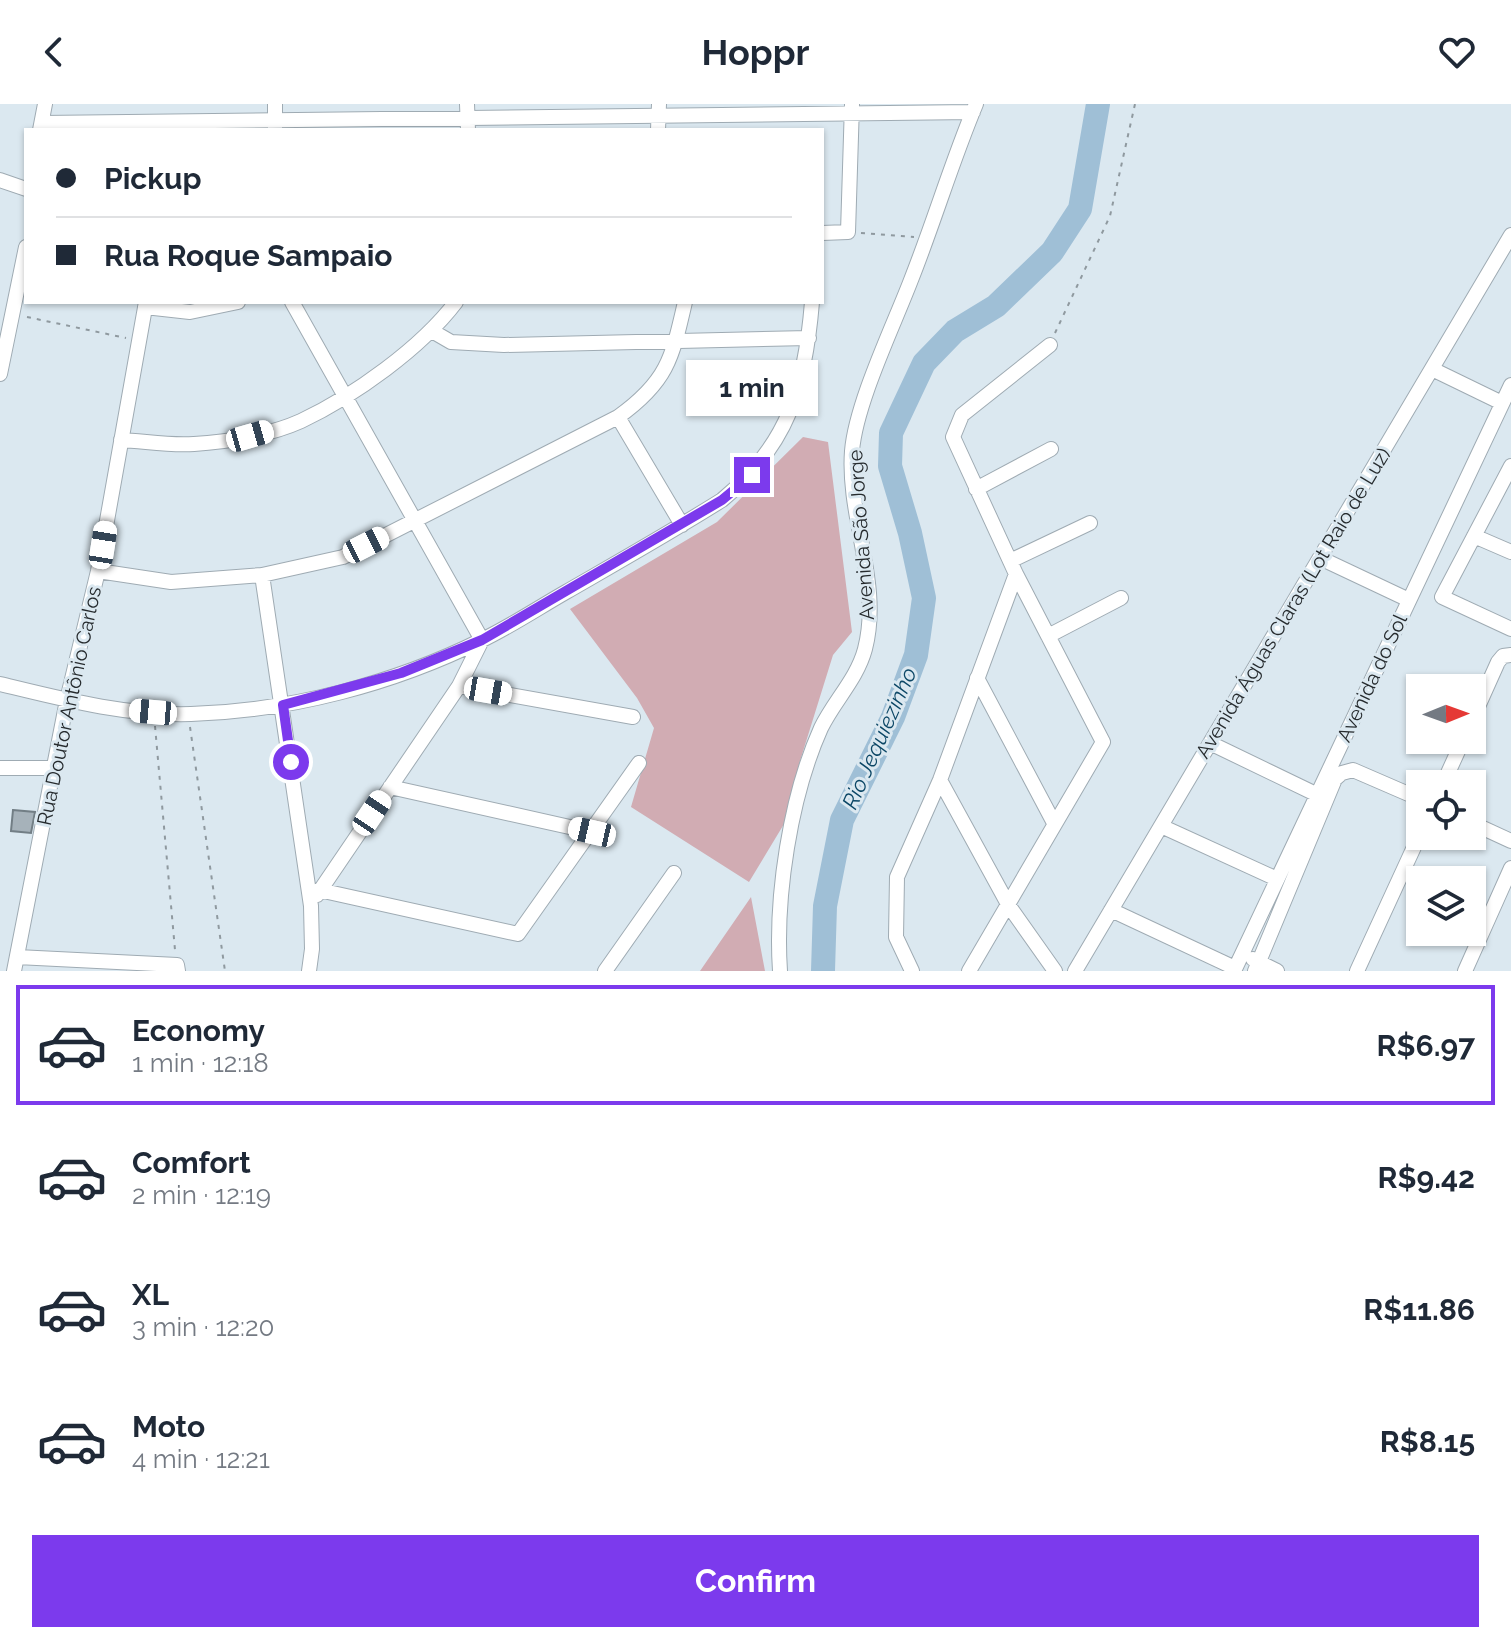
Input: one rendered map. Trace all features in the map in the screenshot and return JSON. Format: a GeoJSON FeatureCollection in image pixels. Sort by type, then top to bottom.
{"type":"FeatureCollection","features":[{"type":"Feature","properties":{"kind":"street"},"geometry":{"type":"LineString","coordinates":[[45,104],[41,126],[275,126],[468,117],[659,117],[974,108]]}},
{"type":"Feature","properties":{"kind":"street"},"geometry":{"type":"LineString","coordinates":[[275,104],[275,126]]}},
{"type":"Feature","properties":{"kind":"street","name":"Avenida São Jorge"},"geometry":{"type":"LineString","coordinates":[[780,971],[778,938],[784,877],[801,788],[822,728],[858,670],[866,648],[870,604],[854,488],[852,450],[866,395],[974,108]]}},
{"type":"Feature","properties":{"kind":"street"},"geometry":{"type":"LineString","coordinates":[[824,233],[848,232],[852,110]]}},
{"type":"Feature","properties":{"kind":"street"},"geometry":{"type":"LineString","coordinates":[[0,180],[24,188]]}},
{"type":"Feature","properties":{"kind":"street","name":"Avenida Águas Claras (Lot Raio de Luz)"},"geometry":{"type":"LineString","coordinates":[[1075,971],[1511,235]]}},
{"type":"Feature","properties":{"kind":"street"},"geometry":{"type":"LineString","coordinates":[[0,374],[6,312],[24,254]]}},
{"type":"Feature","properties":{"kind":"street"},"geometry":{"type":"LineString","coordinates":[[145,304],[190,312],[228,304]]}},
{"type":"Feature","properties":{"kind":"street","name":"Rua Doutor Antônio Carlos"},"geometry":{"type":"LineString","coordinates":[[15,964],[67,700],[98,571],[145,304]]}},
{"type":"Feature","properties":{"kind":"street"},"geometry":{"type":"LineString","coordinates":[[293,304],[482,640]]}},
{"type":"Feature","properties":{"kind":"street"},"geometry":{"type":"LineString","coordinates":[[121,440],[192,445],[250,436],[301,421],[392,365],[432,331],[454,304]]}},
{"type":"Feature","properties":{"kind":"street"},"geometry":{"type":"LineString","coordinates":[[98,571],[171,582],[262,575],[343,557],[618,417],[658,384],[676,343],[685,304]]}},
{"type":"Feature","properties":{"kind":"street"},"geometry":{"type":"LineString","coordinates":[[0,684],[67,700],[189,714],[283,705],[401,673],[482,640],[682,525],[722,500],[752,475],[776,443],[797,390],[809,338],[812,304]]}},
{"type":"Feature","properties":{"kind":"street"},"geometry":{"type":"LineString","coordinates":[[432,331],[451,342],[470,344],[676,343],[809,338]]}},
{"type":"Feature","properties":{"kind":"street"},"geometry":{"type":"LineString","coordinates":[[969,971],[1103,742],[1013,567],[953,437],[962,415],[1050,345]]}},
{"type":"Feature","properties":{"kind":"street"},"geometry":{"type":"LineString","coordinates":[[1432,369],[1502,403]]}},
{"type":"Feature","properties":{"kind":"street","name":"Avenida do Sol"},"geometry":{"type":"LineString","coordinates":[[1258,967],[1322,798],[1409,600],[1511,385]]}},
{"type":"Feature","properties":{"kind":"street"},"geometry":{"type":"LineString","coordinates":[[618,417],[682,525]]}},
{"type":"Feature","properties":{"kind":"street"},"geometry":{"type":"LineString","coordinates":[[976,489],[1051,449]]}},
{"type":"Feature","properties":{"kind":"street"},"geometry":{"type":"LineString","coordinates":[[1511,466],[1442,597],[1511,629]]}},
{"type":"Feature","properties":{"kind":"street"},"geometry":{"type":"LineString","coordinates":[[912,971],[896,937],[897,877],[940,780],[1013,567],[1090,523]]}},
{"type":"Feature","properties":{"kind":"street"},"geometry":{"type":"LineString","coordinates":[[1474,536],[1511,552]]}},
{"type":"Feature","properties":{"kind":"street"},"geometry":{"type":"LineString","coordinates":[[1320,558],[1409,600]]}},
{"type":"Feature","properties":{"kind":"street"},"geometry":{"type":"LineString","coordinates":[[262,575],[311,906],[309,971]]}},
{"type":"Feature","properties":{"kind":"street"},"geometry":{"type":"LineString","coordinates":[[1048,636],[1121,598]]}},
{"type":"Feature","properties":{"kind":"street"},"geometry":{"type":"LineString","coordinates":[[311,906],[459,686],[482,640]]}},
{"type":"Feature","properties":{"kind":"street"},"geometry":{"type":"LineString","coordinates":[[1486,689],[1498,662],[1510,655]]}},
{"type":"Feature","properties":{"kind":"street"},"geometry":{"type":"LineString","coordinates":[[977,678],[1054,823]]}},
{"type":"Feature","properties":{"kind":"street"},"geometry":{"type":"LineString","coordinates":[[459,686],[633,717]]}},
{"type":"Feature","properties":{"kind":"street"},"geometry":{"type":"LineString","coordinates":[[1210,743],[1322,798],[1335,779],[1353,770],[1406,793]]}},
{"type":"Feature","properties":{"kind":"street"},"geometry":{"type":"LineString","coordinates":[[319,890],[518,934],[639,763]]}},
{"type":"Feature","properties":{"kind":"street"},"geometry":{"type":"LineString","coordinates":[[0,768],[55,768]]}},
{"type":"Feature","properties":{"kind":"street"},"geometry":{"type":"LineString","coordinates":[[940,780],[1009,906],[1055,971]]}},
{"type":"Feature","properties":{"kind":"street"},"geometry":{"type":"LineString","coordinates":[[390,787],[592,832]]}},
{"type":"Feature","properties":{"kind":"street","name":"Avenida do Sol"},"geometry":{"type":"LineString","coordinates":[[1234,970],[1277,879],[1322,798]]}},
{"type":"Feature","properties":{"kind":"street"},"geometry":{"type":"LineString","coordinates":[[1161,826],[1277,879]]}},
{"type":"Feature","properties":{"kind":"street"},"geometry":{"type":"LineString","coordinates":[[1486,829],[1511,841]]}},
{"type":"Feature","properties":{"kind":"street"},"geometry":{"type":"LineString","coordinates":[[1357,971],[1413,850]]}},
{"type":"Feature","properties":{"kind":"street"},"geometry":{"type":"LineString","coordinates":[[1465,971],[1511,868]]}},
{"type":"Feature","properties":{"kind":"street"},"geometry":{"type":"LineString","coordinates":[[605,971],[674,873]]}},
{"type":"Feature","properties":{"kind":"street"},"geometry":{"type":"LineString","coordinates":[[1111,910],[1234,970]]}},
{"type":"Feature","properties":{"kind":"street"},"geometry":{"type":"LineString","coordinates":[[1242,954],[1258,967],[1277,971]]}},
{"type":"Feature","properties":{"kind":"street"},"geometry":{"type":"LineString","coordinates":[[15,964],[177,968]]}},
{"type":"Feature","properties":{"kind":"path"},"geometry":{"type":"LineString","coordinates":[[1050,345],[1110,216],[1135,104]]}},
{"type":"Feature","properties":{"kind":"path"},"geometry":{"type":"LineString","coordinates":[[848,232],[927,238]]}},
{"type":"Feature","properties":{"kind":"path"},"geometry":{"type":"LineString","coordinates":[[6,312],[139,341]]}},
{"type":"Feature","properties":{"kind":"path"},"geometry":{"type":"LineString","coordinates":[[153,712],[177,968]]}},
{"type":"Feature","properties":{"kind":"path"},"geometry":{"type":"LineString","coordinates":[[189,714],[225,971]]}},
{"type":"Feature","properties":{"kind":"shaded area"},"geometry":{"type":"Polygon","coordinates":[[[803,437],[828,442],[852,632],[833,655],[784,824],[749,882],[631,807],[654,728],[637,698],[570,609],[717,522],[803,437]]]}},
{"type":"Feature","properties":{"kind":"shaded area"},"geometry":{"type":"Polygon","coordinates":[[[751,897],[765,971],[700,971],[751,897]]]}},
{"type":"Feature","properties":{"kind":"building"},"geometry":{"type":"Polygon","coordinates":[[[13,810],[35,812],[31,833],[11,831],[13,810]]]}},
{"type":"Feature","properties":{"kind":"waterway","name":"Rio Jequiezinho"},"geometry":{"type":"LineString","coordinates":[[823,971],[825,906],[842,820],[893,717],[916,655],[924,598],[910,533],[890,466],[891,433],[924,363],[955,331],[996,306],[1052,252],[1080,209],[1098,104]]}},
{"type":"Feature","properties":{"kind":"route"},"geometry":{"type":"LineString","coordinates":[[291,762],[283,705],[401,673],[482,640],[722,500],[752,475]]}}]}
